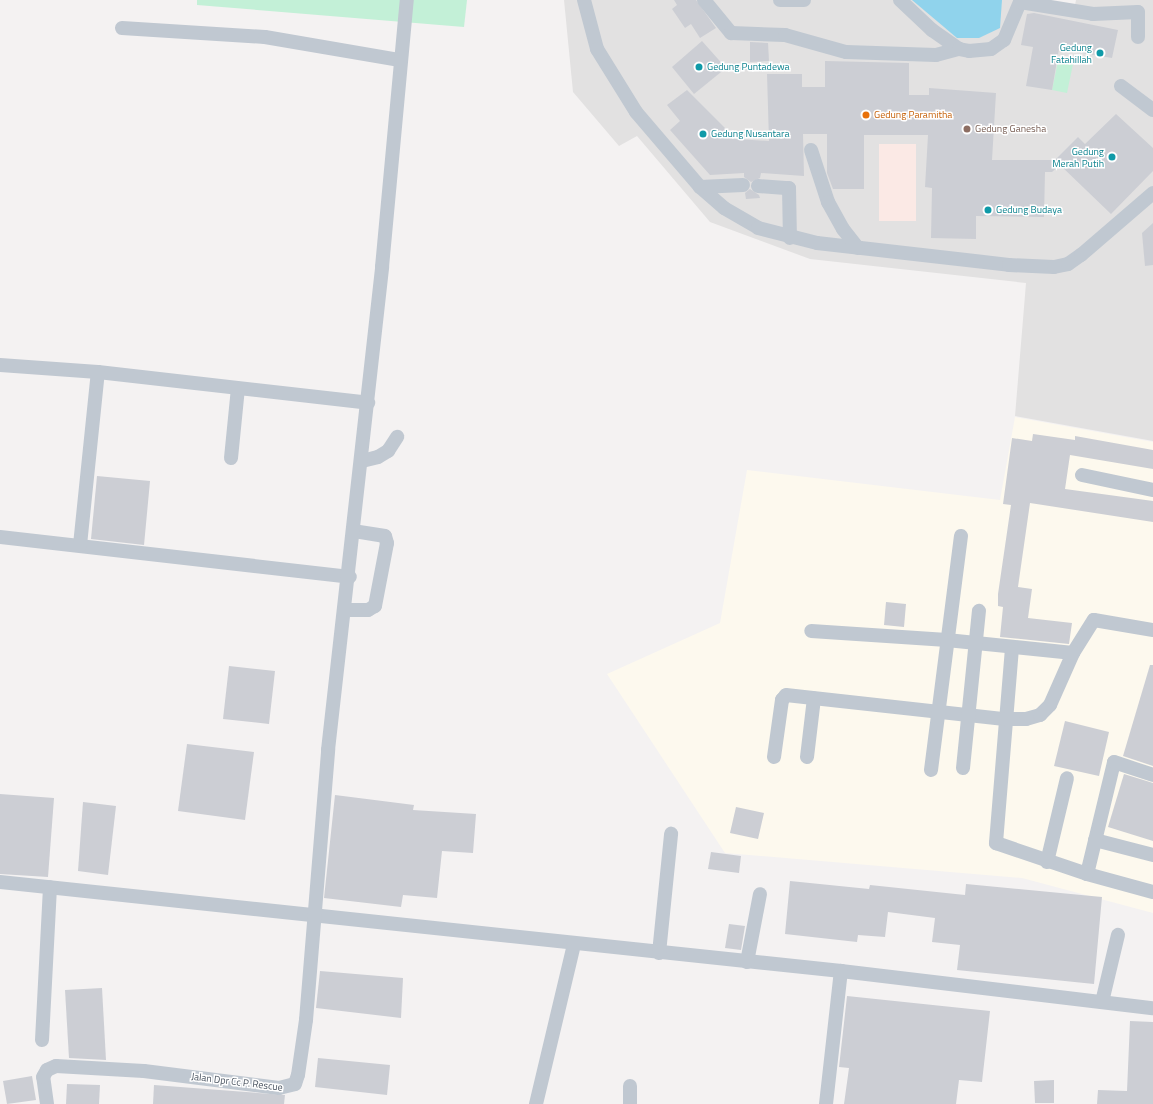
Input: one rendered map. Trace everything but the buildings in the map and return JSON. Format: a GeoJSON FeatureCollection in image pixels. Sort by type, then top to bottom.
{"type":"FeatureCollection","features":[{"type":"Feature","properties":{"kind":"street"},"geometry":{"type":"LineString","coordinates":[[312,917],[350,577],[407,0]]}},
{"type":"Feature","properties":{"kind":"street"},"geometry":{"type":"LineString","coordinates":[[584,0],[597,49],[632,105],[700,187],[742,220],[790,238],[858,248],[1009,265],[1054,267],[1068,264],[1081,255],[1153,193]]}},
{"type":"Feature","properties":{"kind":"street"},"geometry":{"type":"LineString","coordinates":[[704,0],[731,34],[785,35],[846,52],[936,55],[959,49],[991,49],[1004,40],[1019,1],[1093,14],[1138,12],[1138,37]]}},
{"type":"Feature","properties":{"kind":"street"},"geometry":{"type":"LineString","coordinates":[[780,0],[804,0]]}},
{"type":"Feature","properties":{"kind":"street"},"geometry":{"type":"LineString","coordinates":[[900,0],[932,30],[959,49]]}},
{"type":"Feature","properties":{"kind":"street"},"geometry":{"type":"LineString","coordinates":[[122,28],[264,37],[400,60]]}},
{"type":"Feature","properties":{"kind":"street"},"geometry":{"type":"LineString","coordinates":[[1121,86],[1153,110]]}},
{"type":"Feature","properties":{"kind":"street"},"geometry":{"type":"LineString","coordinates":[[811,150],[828,202],[843,229],[858,248]]}},
{"type":"Feature","properties":{"kind":"street"},"geometry":{"type":"LineString","coordinates":[[700,187],[743,185]]}},
{"type":"Feature","properties":{"kind":"street"},"geometry":{"type":"LineString","coordinates":[[758,186],[789,188],[790,238]]}},
{"type":"Feature","properties":{"kind":"street"},"geometry":{"type":"LineString","coordinates":[[0,365],[98,372],[368,403]]}},
{"type":"Feature","properties":{"kind":"street"},"geometry":{"type":"LineString","coordinates":[[80,545],[98,372]]}},
{"type":"Feature","properties":{"kind":"street"},"geometry":{"type":"LineString","coordinates":[[231,458],[238,388]]}},
{"type":"Feature","properties":{"kind":"street"},"geometry":{"type":"LineString","coordinates":[[362,461],[378,457],[388,451],[397,437]]}},
{"type":"Feature","properties":{"kind":"street"},"geometry":{"type":"LineString","coordinates":[[1082,475],[1153,490]]}},
{"type":"Feature","properties":{"kind":"street"},"geometry":{"type":"LineString","coordinates":[[346,610],[368,610],[375,606],[387,543],[385,536],[354,531]]}},
{"type":"Feature","properties":{"kind":"street"},"geometry":{"type":"LineString","coordinates":[[931,770],[961,536]]}},
{"type":"Feature","properties":{"kind":"street"},"geometry":{"type":"LineString","coordinates":[[0,537],[350,577]]}},
{"type":"Feature","properties":{"kind":"street"},"geometry":{"type":"LineString","coordinates":[[963,768],[979,611]]}},
{"type":"Feature","properties":{"kind":"street"},"geometry":{"type":"LineString","coordinates":[[774,757],[782,700],[790,694],[969,716],[1026,719],[1040,715],[1050,705],[1073,653],[1092,620],[1153,630]]}},
{"type":"Feature","properties":{"kind":"street"},"geometry":{"type":"LineString","coordinates":[[811,631],[947,640],[1012,648],[1073,653]]}},
{"type":"Feature","properties":{"kind":"street"},"geometry":{"type":"LineString","coordinates":[[1012,648],[996,843],[1047,862],[1153,892]]}},
{"type":"Feature","properties":{"kind":"street"},"geometry":{"type":"LineString","coordinates":[[807,757],[814,698]]}},
{"type":"Feature","properties":{"kind":"street"},"geometry":{"type":"LineString","coordinates":[[1087,874],[1114,762],[1153,775]]}},
{"type":"Feature","properties":{"kind":"street"},"geometry":{"type":"LineString","coordinates":[[1047,862],[1067,778]]}},
{"type":"Feature","properties":{"kind":"street"},"geometry":{"type":"LineString","coordinates":[[659,953],[671,834]]}},
{"type":"Feature","properties":{"kind":"street"},"geometry":{"type":"LineString","coordinates":[[1095,840],[1153,855]]}},
{"type":"Feature","properties":{"kind":"street"},"geometry":{"type":"LineString","coordinates":[[0,882],[312,917],[841,972],[1153,1008]]}},
{"type":"Feature","properties":{"kind":"street"},"geometry":{"type":"LineString","coordinates":[[42,1040],[50,887]]}},
{"type":"Feature","properties":{"kind":"street"},"geometry":{"type":"LineString","coordinates":[[747,962],[760,894]]}},
{"type":"Feature","properties":{"kind":"street","name":"Jalan Dpr Cc P. Rescue"},"geometry":{"type":"LineString","coordinates":[[47,1104],[43,1077],[47,1070],[56,1066],[144,1071],[279,1088],[295,1084],[306,1020],[312,917]]}},
{"type":"Feature","properties":{"kind":"street"},"geometry":{"type":"LineString","coordinates":[[1102,1002],[1118,935]]}},
{"type":"Feature","properties":{"kind":"street"},"geometry":{"type":"LineString","coordinates":[[536,1104],[574,945]]}},
{"type":"Feature","properties":{"kind":"street"},"geometry":{"type":"LineString","coordinates":[[826,1104],[841,972]]}},
{"type":"Feature","properties":{"kind":"street"},"geometry":{"type":"LineString","coordinates":[[630,1086],[630,1104]]}},
{"type":"Feature","properties":{"kind":"shaded area"},"geometry":{"type":"Polygon","coordinates":[[[564,0],[1037,0],[1075,5],[1076,0],[1153,0],[1153,441],[1015,416],[1026,283],[810,259],[710,222],[637,136],[619,146],[573,92],[564,0]]]}},
{"type":"Feature","properties":{"kind":"shaded area"},"geometry":{"type":"Polygon","coordinates":[[[879,144],[916,144],[916,221],[879,221],[879,144]]]}},
{"type":"Feature","properties":{"kind":"shaded area"},"geometry":{"type":"Polygon","coordinates":[[[1015,417],[1153,442],[1153,913],[1022,878],[725,853],[607,674],[720,623],[747,470],[1000,500],[1015,417]]]}},
{"type":"Feature","properties":{"kind":"green space"},"geometry":{"type":"Polygon","coordinates":[[[197,0],[467,0],[464,27],[197,5],[197,0]]]}},
{"type":"Feature","properties":{"kind":"green space"},"geometry":{"type":"Polygon","coordinates":[[[1058,61],[1073,64],[1067,93],[1052,90],[1058,61]]]}},
{"type":"Feature","properties":{"kind":"water"},"geometry":{"type":"Polygon","coordinates":[[[912,0],[1002,0],[1000,28],[979,38],[957,38],[912,0]]]}},
{"type":"Feature","properties":{"kind":"place","name":"Gedung Fatahillah"},"geometry":{"type":"Point","coordinates":[1100,53]}},
{"type":"Feature","properties":{"kind":"place","name":"Gedung Puntadewa"},"geometry":{"type":"Point","coordinates":[699,67]}},
{"type":"Feature","properties":{"kind":"place","name":"Gedung Paramitha"},"geometry":{"type":"Point","coordinates":[866,115]}},
{"type":"Feature","properties":{"kind":"place","name":"Gedung Ganesha"},"geometry":{"type":"Point","coordinates":[967,129]}},
{"type":"Feature","properties":{"kind":"place","name":"Gedung Nusantara"},"geometry":{"type":"Point","coordinates":[703,134]}},
{"type":"Feature","properties":{"kind":"place","name":"Gedung Merah Putih"},"geometry":{"type":"Point","coordinates":[1112,157]}},
{"type":"Feature","properties":{"kind":"place","name":"Gedung Budaya"},"geometry":{"type":"Point","coordinates":[988,210]}}]}
